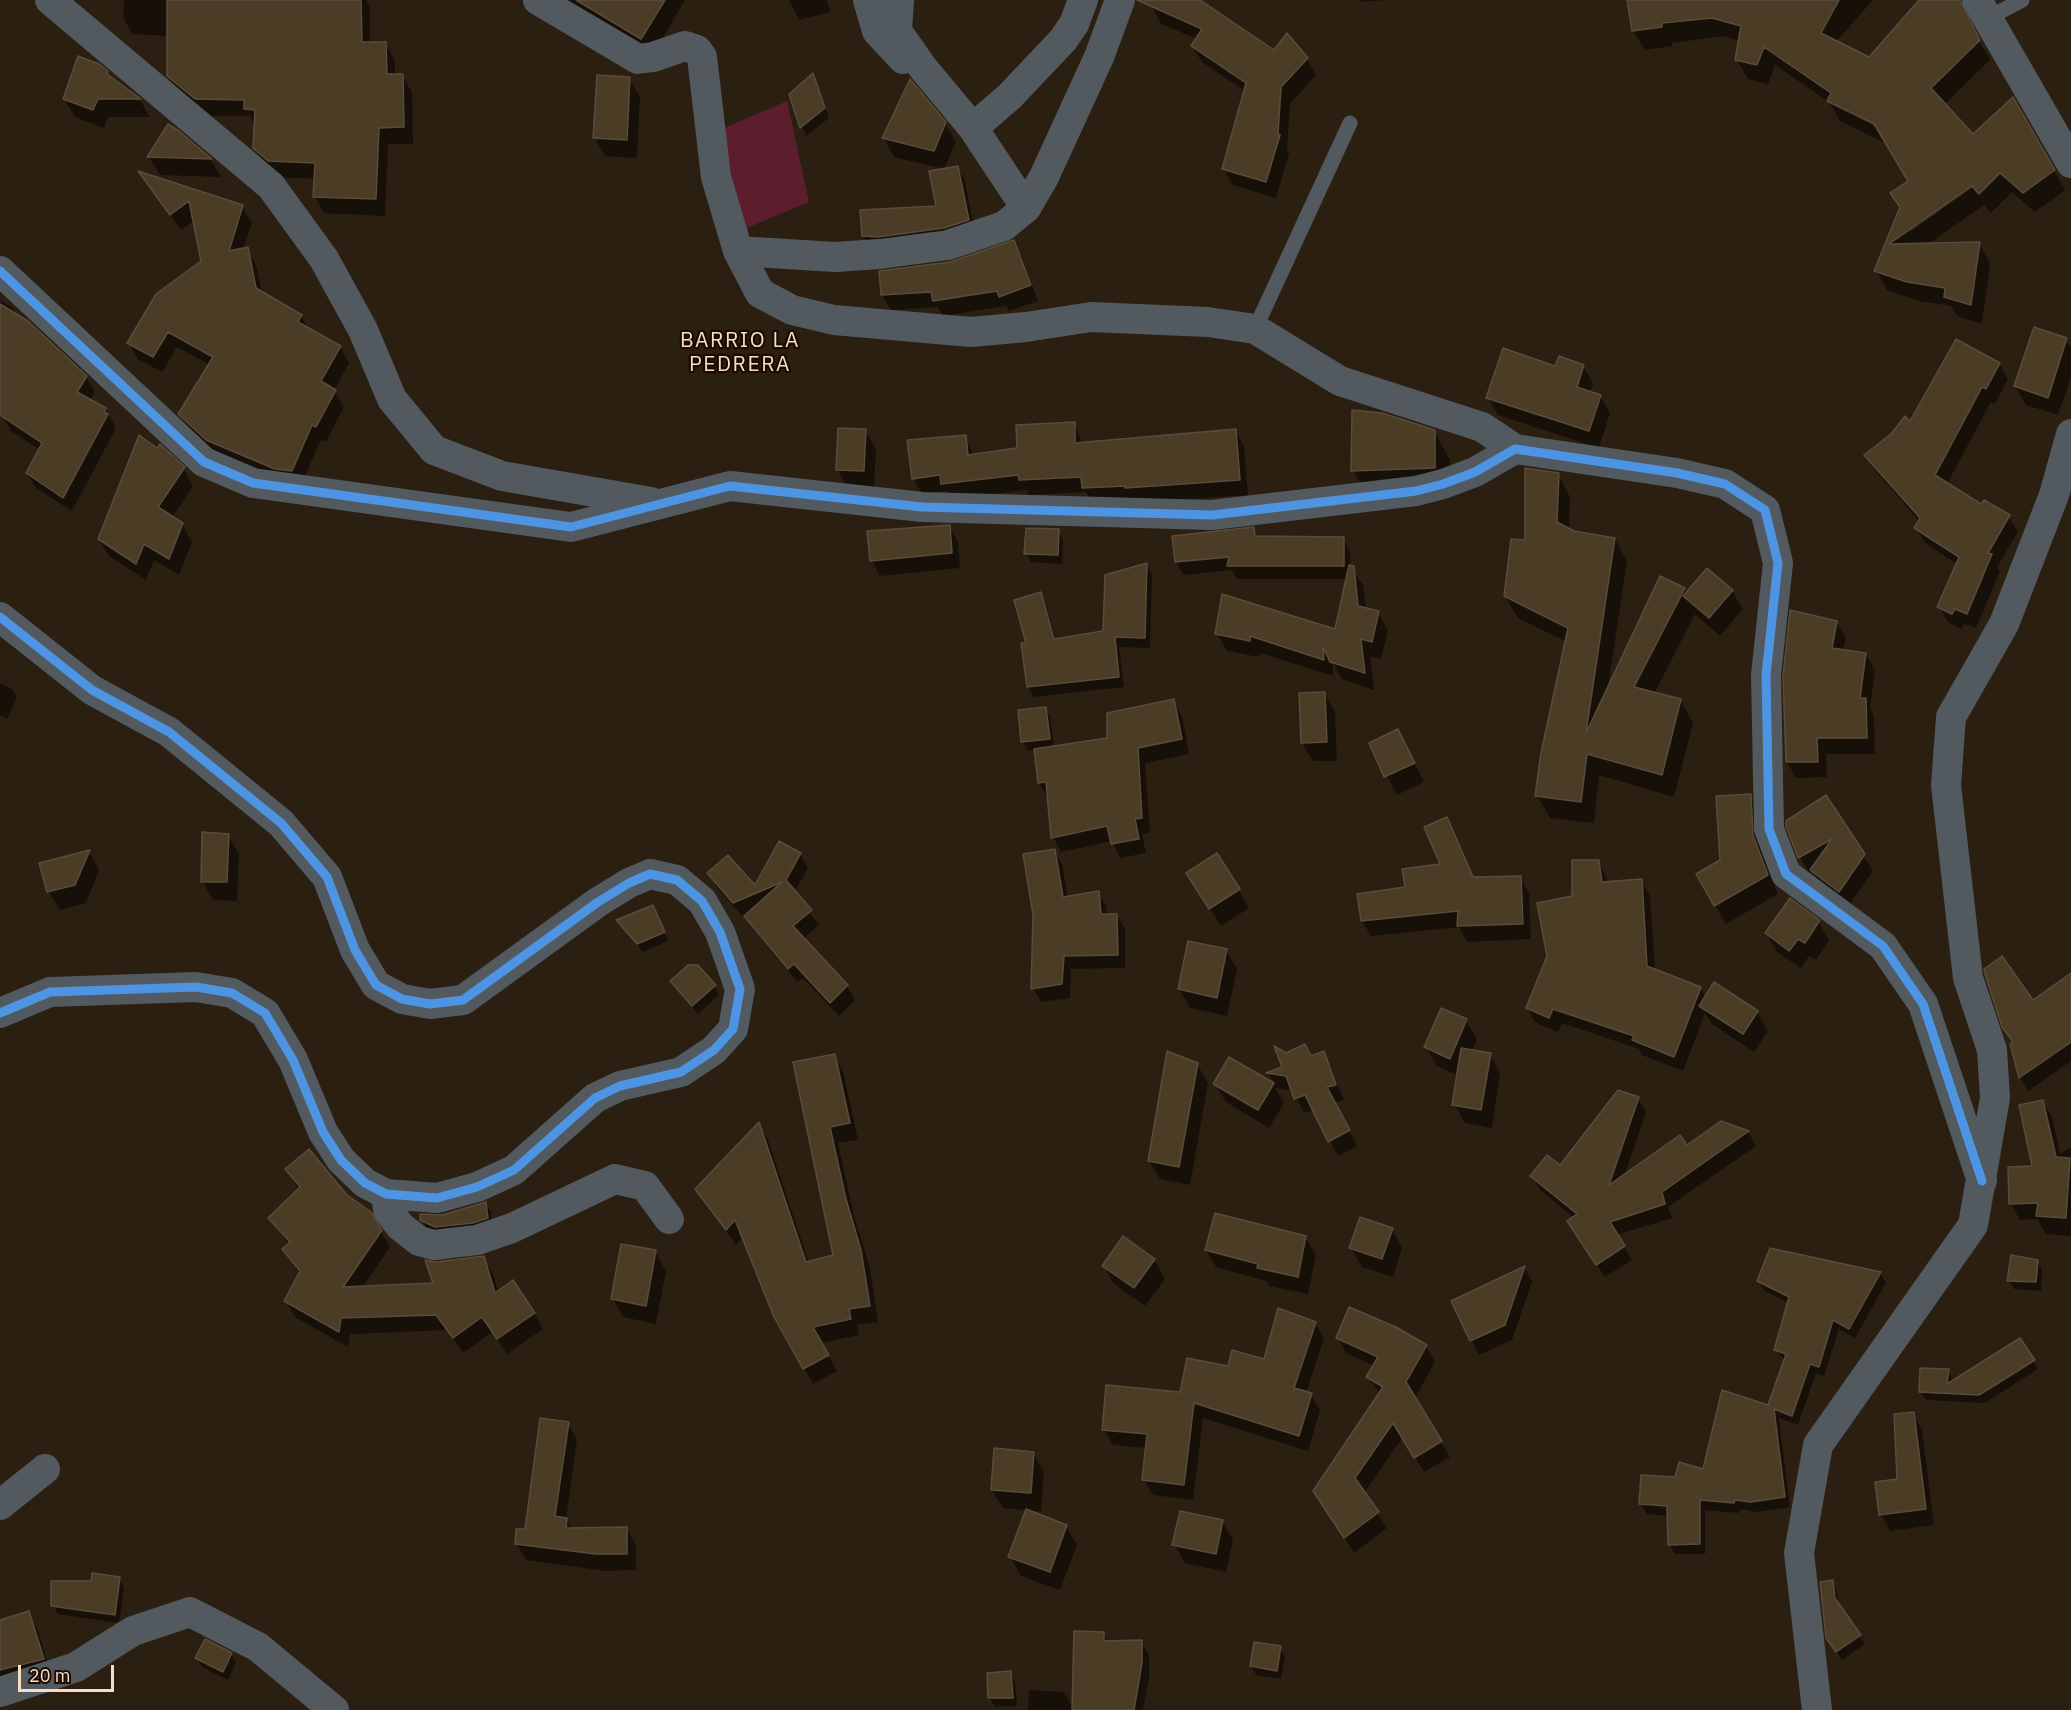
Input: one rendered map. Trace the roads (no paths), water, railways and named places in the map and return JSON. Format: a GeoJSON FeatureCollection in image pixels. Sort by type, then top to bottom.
{"type":"FeatureCollection","features":[{"type":"Feature","properties":{"kind":"street"},"geometry":{"type":"LineString","coordinates":[[50,0],[271,186],[324,259],[363,330],[392,399],[434,450],[502,476],[660,504]]}},
{"type":"Feature","properties":{"kind":"street"},"geometry":{"type":"LineString","coordinates":[[538,0],[623,52],[638,58],[653,57],[685,46],[697,50],[702,57],[707,90],[716,177],[738,251],[760,293],[792,310],[834,320],[971,332],[1026,327],[1091,317],[1208,322],[1255,329],[1340,381],[1482,427],[1515,449],[1665,471],[1725,484],[1765,510],[1778,563],[1766,675],[1769,829],[1786,874],[1883,946],[1923,1004],[1982,1181]]}},
{"type":"Feature","properties":{"kind":"street"},"geometry":{"type":"LineString","coordinates":[[868,0],[877,31],[903,60],[922,68]]}},
{"type":"Feature","properties":{"kind":"street"},"geometry":{"type":"LineString","coordinates":[[899,0],[897,31],[922,68],[973,128],[1026,208]]}},
{"type":"Feature","properties":{"kind":"street"},"geometry":{"type":"LineString","coordinates":[[973,128],[1010,96],[1063,40],[1074,24],[1083,0]]}},
{"type":"Feature","properties":{"kind":"street"},"geometry":{"type":"LineString","coordinates":[[738,251],[835,257],[948,245],[1004,226],[1026,208],[1065,134],[1120,0]]}},
{"type":"Feature","properties":{"kind":"street"},"geometry":{"type":"LineString","coordinates":[[1982,9],[2071,163]]}},
{"type":"Feature","properties":{"kind":"street"},"geometry":{"type":"LineString","coordinates":[[0,271],[204,462],[253,483],[571,527],[730,486],[922,507],[1212,515],[1416,490],[1443,484],[1475,472],[1515,449]]}},
{"type":"Feature","properties":{"kind":"street"},"geometry":{"type":"LineString","coordinates":[[1817,1710],[1799,1553],[1818,1444],[1973,1225],[1982,1181],[1994,1088],[1992,1050],[1968,978],[1946,784],[1951,717],[2004,624],[2054,495],[2071,434]]}},
{"type":"Feature","properties":{"kind":"street"},"geometry":{"type":"LineString","coordinates":[[0,617],[93,690],[169,732],[281,823],[327,877],[355,950],[376,984],[402,999],[430,1004],[463,1000],[598,902],[629,883],[650,874],[677,880],[702,901],[720,932],[740,989],[733,1029],[714,1050],[681,1072],[620,1086],[595,1098],[514,1170],[486,1183],[437,1197],[386,1194],[365,1183],[341,1160],[323,1132],[293,1060],[265,1013],[232,993],[196,987],[50,992],[0,1013]]}},
{"type":"Feature","properties":{"kind":"street"},"geometry":{"type":"LineString","coordinates":[[386,1194],[388,1210],[400,1226],[419,1241],[434,1245],[477,1240],[512,1228],[615,1179],[645,1186],[669,1219]]}},
{"type":"Feature","properties":{"kind":"street"},"geometry":{"type":"LineString","coordinates":[[0,1505],[45,1469]]}},
{"type":"Feature","properties":{"kind":"street"},"geometry":{"type":"LineString","coordinates":[[0,1692],[76,1667],[133,1631],[190,1612],[258,1647],[334,1710]]}},
{"type":"Feature","properties":{"kind":"lane"},"geometry":{"type":"LineString","coordinates":[[1982,9],[2022,0]]}},
{"type":"Feature","properties":{"kind":"lane"},"geometry":{"type":"LineString","coordinates":[[1255,329],[1350,123]]}},
{"type":"Feature","properties":{"kind":"district","name":"BARRIO LA PEDRERA"},"geometry":{"type":"Point","coordinates":[740,353]}}]}
